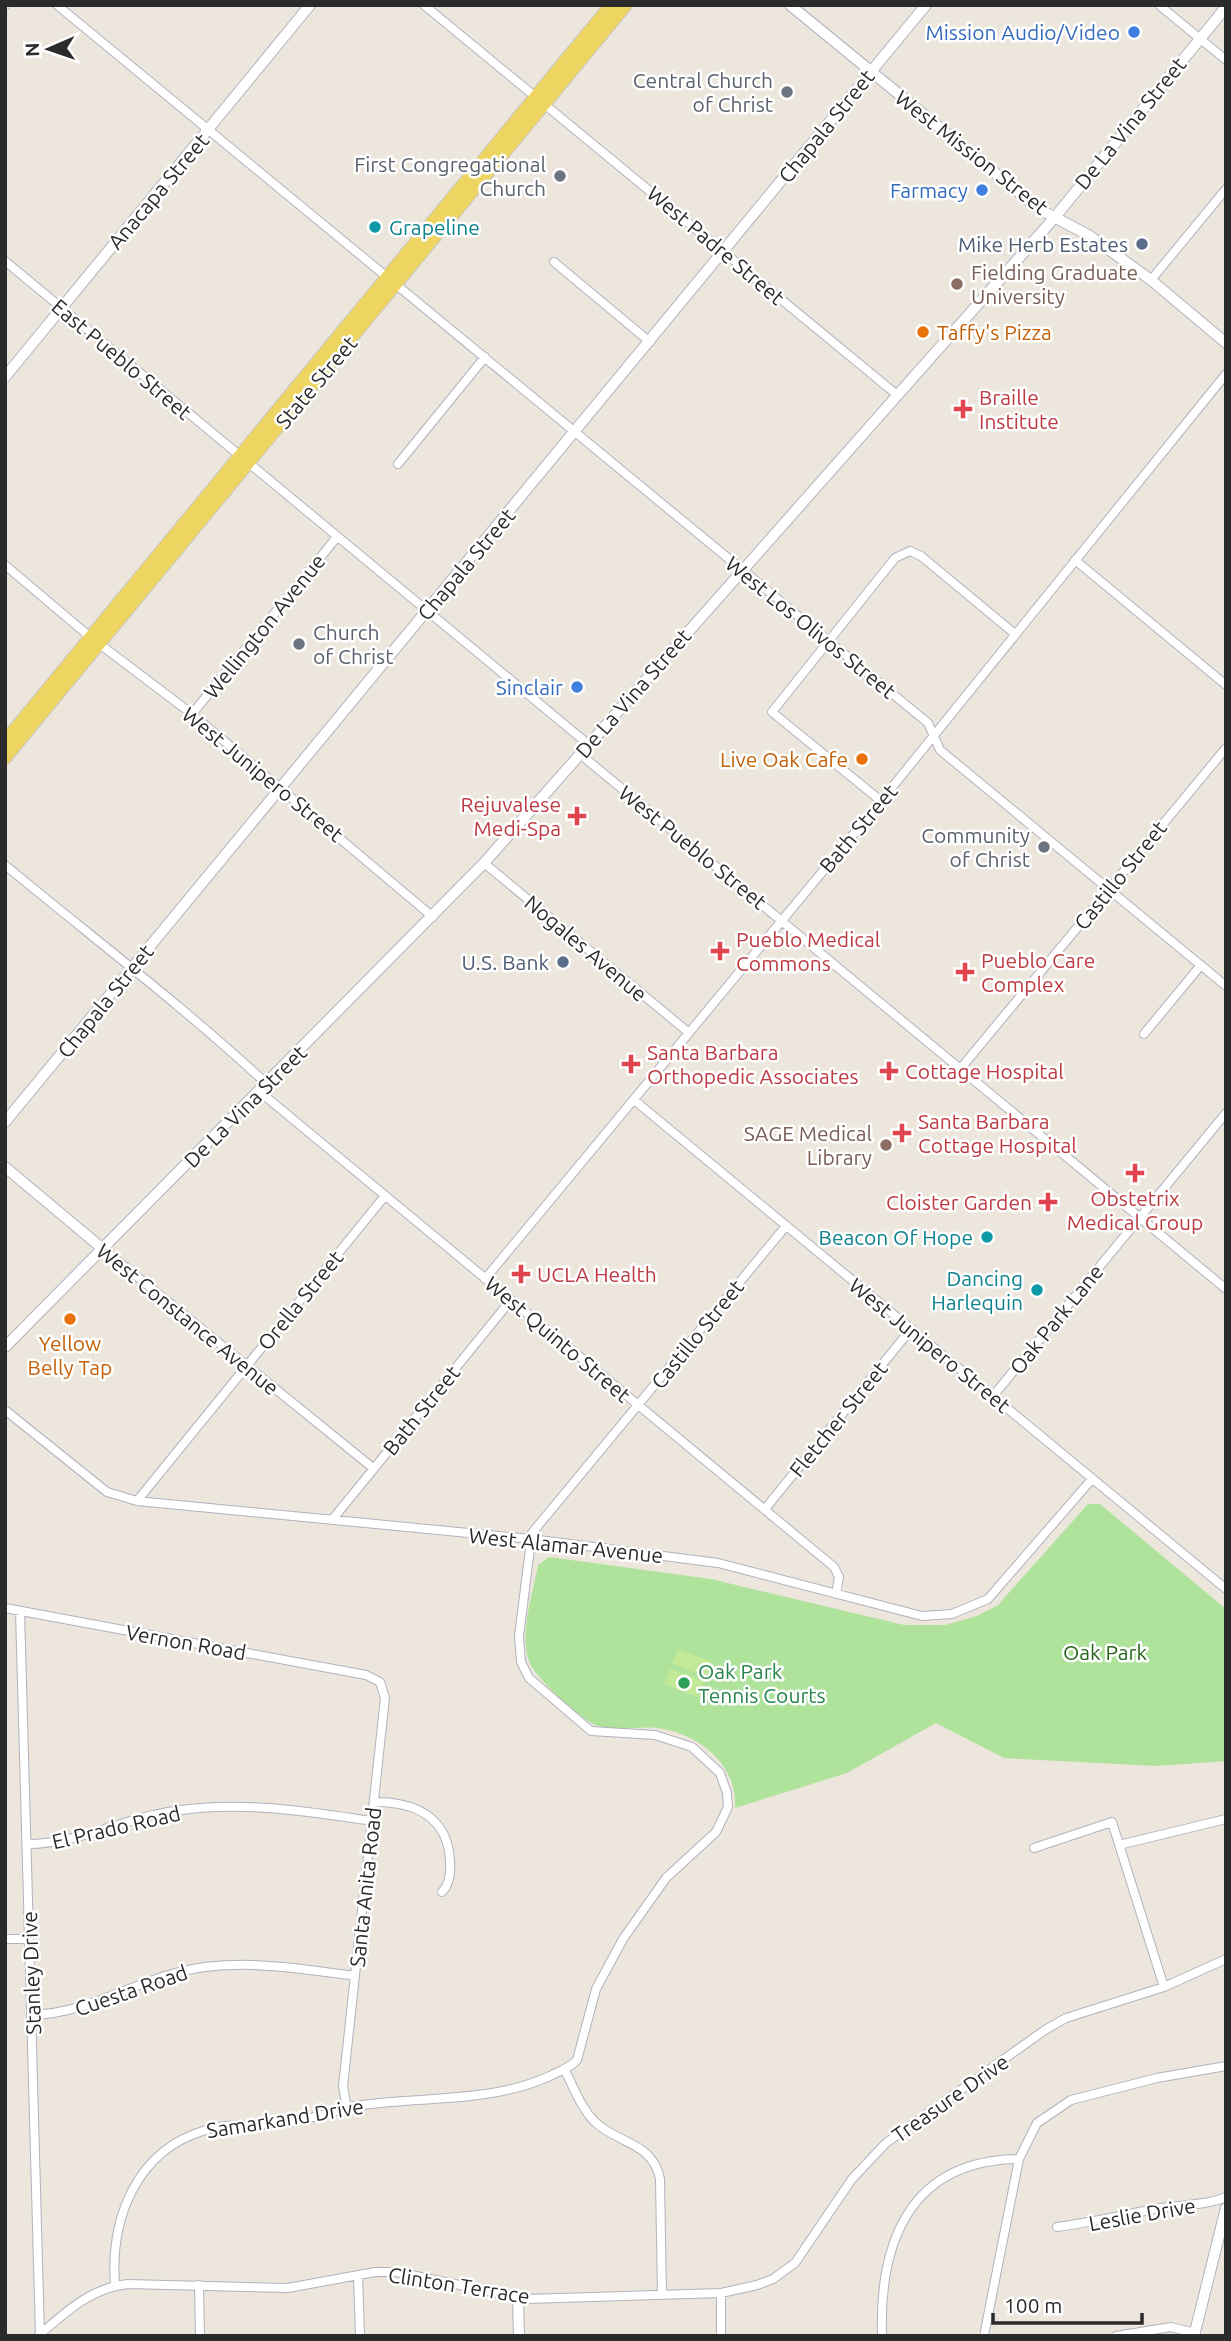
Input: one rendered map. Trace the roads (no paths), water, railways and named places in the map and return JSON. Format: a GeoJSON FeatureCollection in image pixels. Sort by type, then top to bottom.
{"type":"FeatureCollection","features":[{"type":"Feature","properties":{"kind":"main road","name":"State Street"},"geometry":{"type":"LineString","coordinates":[[5,741],[94,640],[244,460],[539,101],[611,5]]}},
{"type":"Feature","properties":{"kind":"main road","name":"State Street"},"geometry":{"type":"LineString","coordinates":[[539,101],[626,5]]}},
{"type":"Feature","properties":{"kind":"main road","name":"State Street"},"geometry":{"type":"LineString","coordinates":[[5,758],[94,640]]}},
{"type":"Feature","properties":{"kind":"street","name":"West Los Olivos Street"},"geometry":{"type":"LineString","coordinates":[[57,5],[928,723],[940,750],[1226,986]]}},
{"type":"Feature","properties":{"kind":"street","name":"Anacapa Street"},"geometry":{"type":"LineString","coordinates":[[5,377],[310,5]]}},
{"type":"Feature","properties":{"kind":"street","name":"West Padre Street"},"geometry":{"type":"LineString","coordinates":[[424,5],[896,394]]}},
{"type":"Feature","properties":{"kind":"street","name":"West Mission Street"},"geometry":{"type":"LineString","coordinates":[[790,5],[1042,211],[1090,236],[1151,280],[1226,342]]}},
{"type":"Feature","properties":{"kind":"street","name":"Chapala Street"},"geometry":{"type":"LineString","coordinates":[[5,1122],[926,5]]}},
{"type":"Feature","properties":{"kind":"street"},"geometry":{"type":"LineString","coordinates":[[1159,5],[1226,60]]}},
{"type":"Feature","properties":{"kind":"street","name":"De La Vina Street"},"geometry":{"type":"LineString","coordinates":[[5,1347],[484,863],[1055,216],[1226,7]]}},
{"type":"Feature","properties":{"kind":"street"},"geometry":{"type":"LineString","coordinates":[[1151,280],[1226,189]]}},
{"type":"Feature","properties":{"kind":"street","name":"East Pueblo Street"},"geometry":{"type":"LineString","coordinates":[[5,261],[244,460]]}},
{"type":"Feature","properties":{"kind":"street"},"geometry":{"type":"LineString","coordinates":[[554,262],[650,342]]}},
{"type":"Feature","properties":{"kind":"street"},"geometry":{"type":"LineString","coordinates":[[398,464],[485,357]]}},
{"type":"Feature","properties":{"kind":"street","name":"Bath Street"},"geometry":{"type":"LineString","coordinates":[[485,1279],[881,801],[1226,374]]}},
{"type":"Feature","properties":{"kind":"street"},"geometry":{"type":"LineString","coordinates":[[244,460],[588,744]]}},
{"type":"Feature","properties":{"kind":"street","name":"Wellington Avenue"},"geometry":{"type":"LineString","coordinates":[[191,714],[337,537]]}},
{"type":"Feature","properties":{"kind":"street"},"geometry":{"type":"LineString","coordinates":[[881,801],[772,712],[827,640],[895,558],[910,551],[921,556],[1015,634]]}},
{"type":"Feature","properties":{"kind":"street"},"geometry":{"type":"LineString","coordinates":[[1075,560],[1226,685]]}},
{"type":"Feature","properties":{"kind":"street","name":"West Junipero Street"},"geometry":{"type":"LineString","coordinates":[[5,565],[94,640],[191,714],[281,788],[433,917]]}},
{"type":"Feature","properties":{"kind":"street","name":"Castillo Street"},"geometry":{"type":"LineString","coordinates":[[961,1068],[1226,748]]}},
{"type":"Feature","properties":{"kind":"street","name":"West Pueblo Street"},"geometry":{"type":"LineString","coordinates":[[580,754],[1226,1289]]}},
{"type":"Feature","properties":{"kind":"street","name":"Nogales Avenue"},"geometry":{"type":"LineString","coordinates":[[484,863],[688,1032]]}},
{"type":"Feature","properties":{"kind":"street","name":"West Quinto Street"},"geometry":{"type":"LineString","coordinates":[[5,865],[130,970],[203,1025],[264,1088],[384,1197],[838,1571],[836,1594]]}},
{"type":"Feature","properties":{"kind":"street"},"geometry":{"type":"LineString","coordinates":[[1144,1034],[1201,965]]}},
{"type":"Feature","properties":{"kind":"street","name":"West Junipero Street"},"geometry":{"type":"LineString","coordinates":[[634,1100],[1226,1589]]}},
{"type":"Feature","properties":{"kind":"street","name":"Oak Park Lane"},"geometry":{"type":"LineString","coordinates":[[993,1396],[1226,1113]]}},
{"type":"Feature","properties":{"kind":"street","name":"West Constance Avenue"},"geometry":{"type":"LineString","coordinates":[[5,1167],[373,1468]]}},
{"type":"Feature","properties":{"kind":"street","name":"Orella Street"},"geometry":{"type":"LineString","coordinates":[[137,1501],[384,1197]]}},
{"type":"Feature","properties":{"kind":"street","name":"Castillo Street"},"geometry":{"type":"LineString","coordinates":[[531,1539],[535,1528],[786,1226]]}},
{"type":"Feature","properties":{"kind":"street","name":"Bath Street"},"geometry":{"type":"LineString","coordinates":[[332,1520],[511,1300]]}},
{"type":"Feature","properties":{"kind":"street","name":"Fletcher Street"},"geometry":{"type":"LineString","coordinates":[[765,1509],[911,1329]]}},
{"type":"Feature","properties":{"kind":"street","name":"West Alamar Avenue"},"geometry":{"type":"LineString","coordinates":[[5,1410],[107,1492],[137,1501],[531,1539],[718,1563],[922,1616],[952,1614],[975,1606],[999,1589],[1092,1479]]}},
{"type":"Feature","properties":{"kind":"street"},"geometry":{"type":"LineString","coordinates":[[531,1539],[519,1636],[521,1662],[529,1678],[591,1731],[604,1734],[655,1735],[692,1747],[720,1773],[728,1801],[716,1832],[666,1878],[637,1915],[596,1989],[579,2057],[565,2069],[579,2100],[593,2120],[602,2129],[640,2147],[657,2166],[660,2179],[662,2295]]}},
{"type":"Feature","properties":{"kind":"street","name":"Vernon Road"},"geometry":{"type":"LineString","coordinates":[[5,1608],[366,1675]]}},
{"type":"Feature","properties":{"kind":"street","name":"Stanley Drive"},"geometry":{"type":"LineString","coordinates":[[20,1611],[39,2335]]}},
{"type":"Feature","properties":{"kind":"street","name":"Santa Anita Road"},"geometry":{"type":"LineString","coordinates":[[347,2109],[343,2086],[385,1691],[380,1682],[366,1675]]}},
{"type":"Feature","properties":{"kind":"street"},"geometry":{"type":"LineString","coordinates":[[375,1802],[407,1805],[437,1821],[450,1850],[450,1875],[442,1892]]}},
{"type":"Feature","properties":{"kind":"street","name":"El Prado Road"},"geometry":{"type":"LineString","coordinates":[[27,1844],[73,1840],[138,1818],[207,1807],[276,1807],[372,1821]]}},
{"type":"Feature","properties":{"kind":"street"},"geometry":{"type":"LineString","coordinates":[[1119,1845],[1226,1819]]}},
{"type":"Feature","properties":{"kind":"street"},"geometry":{"type":"LineString","coordinates":[[1034,1848],[1112,1822],[1164,1987]]}},
{"type":"Feature","properties":{"kind":"street"},"geometry":{"type":"LineString","coordinates":[[5,1939],[28,1939]]}},
{"type":"Feature","properties":{"kind":"street","name":"Treasure Drive"},"geometry":{"type":"LineString","coordinates":[[721,2293],[757,2285],[787,2270],[803,2254],[852,2179],[886,2143],[1045,2030],[1102,2005],[1164,1987],[1226,1959]]}},
{"type":"Feature","properties":{"kind":"street","name":"Cuesta Road"},"geometry":{"type":"LineString","coordinates":[[32,2015],[73,2011],[148,1981],[198,1968],[246,1965],[355,1976]]}},
{"type":"Feature","properties":{"kind":"street"},"geometry":{"type":"LineString","coordinates":[[984,2336],[1019,2159],[1037,2123],[1060,2105],[1157,2078],[1226,2066]]}},
{"type":"Feature","properties":{"kind":"street","name":"Samarkand Drive"},"geometry":{"type":"LineString","coordinates":[[115,2286],[114,2248],[123,2209],[138,2179],[162,2153],[206,2130],[304,2120],[395,2101],[479,2096],[521,2087],[565,2069]]}},
{"type":"Feature","properties":{"kind":"street"},"geometry":{"type":"LineString","coordinates":[[882,2336],[883,2274],[893,2238],[908,2213],[935,2186],[961,2170],[986,2162],[1019,2159]]}},
{"type":"Feature","properties":{"kind":"street","name":"Leslie Drive"},"geometry":{"type":"LineString","coordinates":[[1057,2227],[1115,2219],[1151,2209],[1212,2203],[1226,2197]]}},
{"type":"Feature","properties":{"kind":"street"},"geometry":{"type":"LineString","coordinates":[[1116,2336],[1171,2327],[1195,2334],[1226,2208]]}},
{"type":"Feature","properties":{"kind":"street","name":"Clinton Terrace"},"geometry":{"type":"LineString","coordinates":[[115,2286],[288,2288],[358,2275],[397,2272],[518,2298],[721,2293]]}},
{"type":"Feature","properties":{"kind":"street"},"geometry":{"type":"LineString","coordinates":[[358,2275],[360,2336]]}},
{"type":"Feature","properties":{"kind":"street"},"geometry":{"type":"LineString","coordinates":[[199,2285],[200,2336]]}},
{"type":"Feature","properties":{"kind":"street"},"geometry":{"type":"LineString","coordinates":[[39,2335],[84,2298],[115,2286]]}},
{"type":"Feature","properties":{"kind":"street"},"geometry":{"type":"LineString","coordinates":[[721,2293],[722,2336]]}},
{"type":"Feature","properties":{"kind":"street"},"geometry":{"type":"LineString","coordinates":[[518,2298],[519,2336]]}},
{"type":"Feature","properties":{"kind":"place","name":"Mission Audio/Video"},"geometry":{"type":"Point","coordinates":[1134,32]}},
{"type":"Feature","properties":{"kind":"place","name":"Central Church of Christ"},"geometry":{"type":"Point","coordinates":[787,92]}},
{"type":"Feature","properties":{"kind":"place","name":"First Congregational Church"},"geometry":{"type":"Point","coordinates":[560,176]}},
{"type":"Feature","properties":{"kind":"place","name":"Farmacy"},"geometry":{"type":"Point","coordinates":[982,190]}},
{"type":"Feature","properties":{"kind":"place","name":"Grapeline"},"geometry":{"type":"Point","coordinates":[375,227]}},
{"type":"Feature","properties":{"kind":"place","name":"Mike Herb Estates"},"geometry":{"type":"Point","coordinates":[1142,244]}},
{"type":"Feature","properties":{"kind":"place","name":"Fielding Graduate University"},"geometry":{"type":"Point","coordinates":[957,284]}},
{"type":"Feature","properties":{"kind":"place","name":"Taffy's Pizza"},"geometry":{"type":"Point","coordinates":[923,332]}},
{"type":"Feature","properties":{"kind":"place","name":"Braille Institute"},"geometry":{"type":"Point","coordinates":[963,409]}},
{"type":"Feature","properties":{"kind":"place","name":"Church of Christ"},"geometry":{"type":"Point","coordinates":[299,644]}},
{"type":"Feature","properties":{"kind":"place","name":"Sinclair"},"geometry":{"type":"Point","coordinates":[577,687]}},
{"type":"Feature","properties":{"kind":"place","name":"Live Oak Cafe"},"geometry":{"type":"Point","coordinates":[862,759]}},
{"type":"Feature","properties":{"kind":"place","name":"Rejuvalese Medi-Spa"},"geometry":{"type":"Point","coordinates":[577,816]}},
{"type":"Feature","properties":{"kind":"place","name":"Community of Christ"},"geometry":{"type":"Point","coordinates":[1044,847]}},
{"type":"Feature","properties":{"kind":"place","name":"Pueblo Medical Commons"},"geometry":{"type":"Point","coordinates":[720,951]}},
{"type":"Feature","properties":{"kind":"place","name":"U.S. Bank"},"geometry":{"type":"Point","coordinates":[563,962]}},
{"type":"Feature","properties":{"kind":"place","name":"Pueblo Care Complex"},"geometry":{"type":"Point","coordinates":[965,972]}},
{"type":"Feature","properties":{"kind":"place","name":"Santa Barbara Orthopedic Associates"},"geometry":{"type":"Point","coordinates":[631,1064]}},
{"type":"Feature","properties":{"kind":"place","name":"Cottage Hospital"},"geometry":{"type":"Point","coordinates":[889,1071]}},
{"type":"Feature","properties":{"kind":"place","name":"Santa Barbara Cottage Hospital"},"geometry":{"type":"Point","coordinates":[902,1133]}},
{"type":"Feature","properties":{"kind":"place","name":"SAGE Medical Library"},"geometry":{"type":"Point","coordinates":[886,1145]}},
{"type":"Feature","properties":{"kind":"place","name":"Obstetrix Medical Group"},"geometry":{"type":"Point","coordinates":[1135,1173]}},
{"type":"Feature","properties":{"kind":"place","name":"Cloister Garden"},"geometry":{"type":"Point","coordinates":[1048,1202]}},
{"type":"Feature","properties":{"kind":"place","name":"Beacon Of Hope"},"geometry":{"type":"Point","coordinates":[987,1237]}},
{"type":"Feature","properties":{"kind":"place","name":"UCLA Health"},"geometry":{"type":"Point","coordinates":[521,1274]}},
{"type":"Feature","properties":{"kind":"place","name":"Dancing Harlequin"},"geometry":{"type":"Point","coordinates":[1037,1290]}},
{"type":"Feature","properties":{"kind":"place","name":"Yellow Belly Tap"},"geometry":{"type":"Point","coordinates":[70,1319]}},
{"type":"Feature","properties":{"kind":"place","name":"Oak Park Tennis Courts"},"geometry":{"type":"Point","coordinates":[684,1683]}},
{"type":"Feature","properties":{"kind":"park label","name":"Oak Park"},"geometry":{"type":"Point","coordinates":[1105,1652]}}]}
